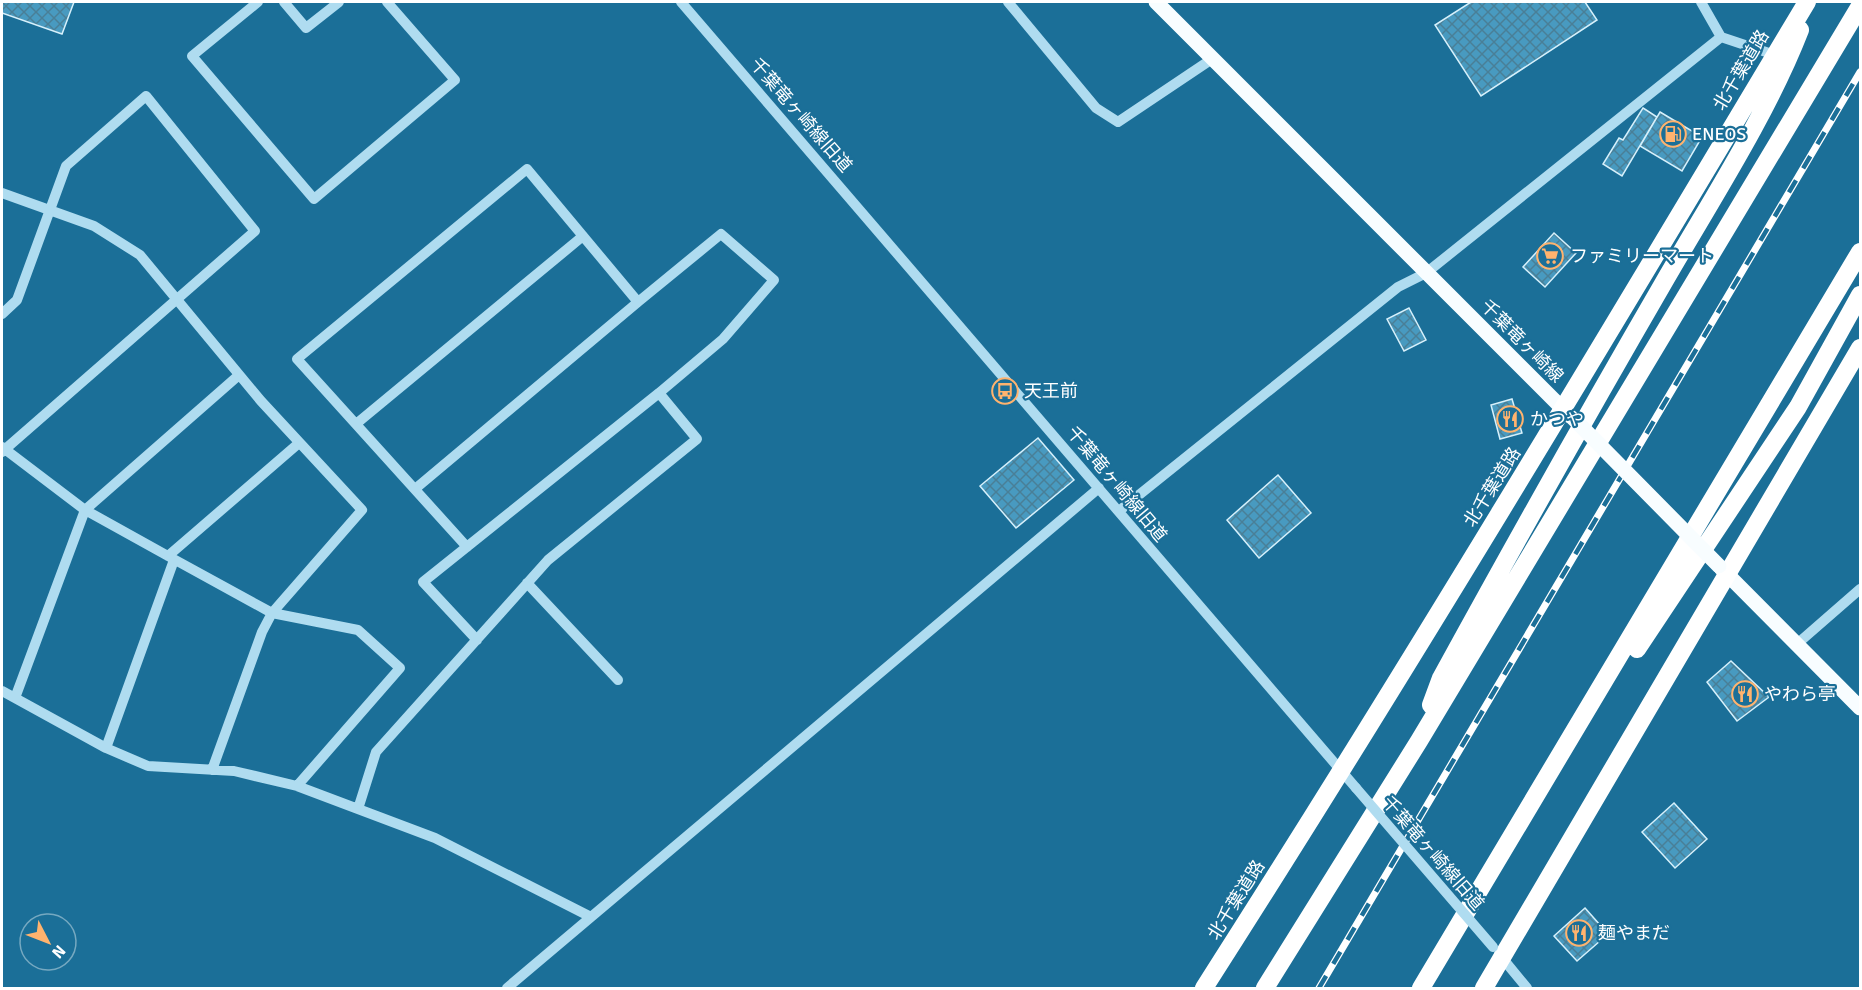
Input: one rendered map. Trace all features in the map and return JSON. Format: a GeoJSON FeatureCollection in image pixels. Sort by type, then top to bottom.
{"type":"FeatureCollection","features":[{"type":"Feature","properties":{"kind":"highway","name":"北千葉道路"},"geometry":{"type":"LineString","coordinates":[[1204,988],[1568,414],[1775,55],[1809,2]]}},
{"type":"Feature","properties":{"kind":"highway"},"geometry":{"type":"LineString","coordinates":[[1419,741],[1441,678],[1538,501],[1739,152],[1792,52],[1809,2]]}},
{"type":"Feature","properties":{"kind":"highway"},"geometry":{"type":"LineString","coordinates":[[1265,988],[1419,741],[1860,6]]}},
{"type":"Feature","properties":{"kind":"highway"},"geometry":{"type":"LineString","coordinates":[[1421,988],[1860,252]]}},
{"type":"Feature","properties":{"kind":"highway"},"geometry":{"type":"LineString","coordinates":[[1538,792],[1566,756],[1798,407],[1860,295]]}},
{"type":"Feature","properties":{"kind":"highway"},"geometry":{"type":"LineString","coordinates":[[1484,988],[1498,953],[1723,571],[1860,348]]}},
{"type":"Feature","properties":{"kind":"main road","name":"千葉竜ヶ崎線"},"geometry":{"type":"LineString","coordinates":[[1156,2],[1860,708]]}},
{"type":"Feature","properties":{"kind":"street"},"geometry":{"type":"LineString","coordinates":[[258,2],[192,56],[314,199],[455,80],[387,2]]}},
{"type":"Feature","properties":{"kind":"street"},"geometry":{"type":"LineString","coordinates":[[284,2],[306,28],[339,2]]}},
{"type":"Feature","properties":{"kind":"street","name":"千葉竜ヶ崎線旧道"},"geometry":{"type":"LineString","coordinates":[[681,2],[1527,988]]}},
{"type":"Feature","properties":{"kind":"street"},"geometry":{"type":"LineString","coordinates":[[1008,2],[1096,108],[1118,122],[1212,59]]}},
{"type":"Feature","properties":{"kind":"street"},"geometry":{"type":"LineString","coordinates":[[1703,2],[1720,37],[1775,55]]}},
{"type":"Feature","properties":{"kind":"street"},"geometry":{"type":"LineString","coordinates":[[1119,511],[1398,287],[1426,273],[1720,37]]}},
{"type":"Feature","properties":{"kind":"street"},"geometry":{"type":"LineString","coordinates":[[2,314],[17,300],[66,166],[146,96],[255,231],[2,450],[85,510],[171,558],[272,613],[358,630],[400,668],[297,786]]}},
{"type":"Feature","properties":{"kind":"street"},"geometry":{"type":"LineString","coordinates":[[467,547],[297,359],[527,169],[638,302]]}},
{"type":"Feature","properties":{"kind":"street"},"geometry":{"type":"LineString","coordinates":[[2,193],[94,226],[127,246],[149,265],[239,375],[362,510],[272,613],[262,632],[212,770]]}},
{"type":"Feature","properties":{"kind":"street"},"geometry":{"type":"LineString","coordinates":[[415,489],[721,234],[774,280],[723,339],[423,582],[477,640]]}},
{"type":"Feature","properties":{"kind":"street"},"geometry":{"type":"LineString","coordinates":[[356,424],[583,236]]}},
{"type":"Feature","properties":{"kind":"street"},"geometry":{"type":"LineString","coordinates":[[15,698],[85,510],[239,375]]}},
{"type":"Feature","properties":{"kind":"street"},"geometry":{"type":"LineString","coordinates":[[358,809],[376,753],[548,560],[698,439],[659,393]]}},
{"type":"Feature","properties":{"kind":"street"},"geometry":{"type":"LineString","coordinates":[[106,748],[171,558],[299,443]]}},
{"type":"Feature","properties":{"kind":"street"},"geometry":{"type":"LineString","coordinates":[[507,988],[1100,488]]}},
{"type":"Feature","properties":{"kind":"street"},"geometry":{"type":"LineString","coordinates":[[527,583],[618,680]]}},
{"type":"Feature","properties":{"kind":"street"},"geometry":{"type":"LineString","coordinates":[[1797,644],[1860,588]]}},
{"type":"Feature","properties":{"kind":"street"},"geometry":{"type":"LineString","coordinates":[[2,691],[106,748],[148,766],[234,771],[297,786],[435,838],[591,917]]}},
{"type":"Feature","properties":{"kind":"building"},"geometry":{"type":"Polygon","coordinates":[[[2,2],[74,2],[62,34],[2,13],[2,2]]]}},
{"type":"Feature","properties":{"kind":"building"},"geometry":{"type":"Polygon","coordinates":[[[1471,2],[1585,2],[1597,20],[1481,96],[1435,25],[1471,2]]]}},
{"type":"Feature","properties":{"kind":"building"},"geometry":{"type":"Polygon","coordinates":[[[1643,108],[1657,117],[1622,176],[1603,164],[1619,138],[1623,140],[1643,108]]]}},
{"type":"Feature","properties":{"kind":"building"},"geometry":{"type":"Polygon","coordinates":[[[1660,112],[1702,137],[1682,171],[1640,146],[1660,112]]]}},
{"type":"Feature","properties":{"kind":"building"},"geometry":{"type":"Polygon","coordinates":[[[1554,233],[1576,253],[1545,287],[1523,267],[1554,233]]]}},
{"type":"Feature","properties":{"kind":"building"},"geometry":{"type":"Polygon","coordinates":[[[1409,308],[1426,340],[1404,351],[1387,319],[1409,308]]]}},
{"type":"Feature","properties":{"kind":"building"},"geometry":{"type":"Polygon","coordinates":[[[1512,399],[1522,433],[1500,439],[1491,405],[1512,399]]]}},
{"type":"Feature","properties":{"kind":"building"},"geometry":{"type":"Polygon","coordinates":[[[1038,438],[1074,480],[1016,528],[980,486],[1038,438]]]}},
{"type":"Feature","properties":{"kind":"building"},"geometry":{"type":"Polygon","coordinates":[[[1278,475],[1311,513],[1259,558],[1227,520],[1278,475]]]}},
{"type":"Feature","properties":{"kind":"building"},"geometry":{"type":"Polygon","coordinates":[[[1731,661],[1769,697],[1737,721],[1707,682],[1731,661]]]}},
{"type":"Feature","properties":{"kind":"building"},"geometry":{"type":"Polygon","coordinates":[[[1674,803],[1707,839],[1675,868],[1642,832],[1674,803]]]}},
{"type":"Feature","properties":{"kind":"building"},"geometry":{"type":"Polygon","coordinates":[[[1585,908],[1608,934],[1577,961],[1554,936],[1585,908]]]}},
{"type":"Feature","properties":{"kind":"railway"},"geometry":{"type":"LineString","coordinates":[[1319,988],[1860,72]]}},
{"type":"Feature","properties":{"kind":"place","name":"ENEOS"},"geometry":{"type":"Point","coordinates":[1673,134]}},
{"type":"Feature","properties":{"kind":"place","name":"ファミリーマート"},"geometry":{"type":"Point","coordinates":[1550,256]}},
{"type":"Feature","properties":{"kind":"place","name":"天王前"},"geometry":{"type":"Point","coordinates":[1005,391]}},
{"type":"Feature","properties":{"kind":"place","name":"かつや"},"geometry":{"type":"Point","coordinates":[1510,419]}},
{"type":"Feature","properties":{"kind":"place","name":"やわら亭"},"geometry":{"type":"Point","coordinates":[1745,694]}},
{"type":"Feature","properties":{"kind":"place","name":"麺やまだ"},"geometry":{"type":"Point","coordinates":[1579,933]}}]}
